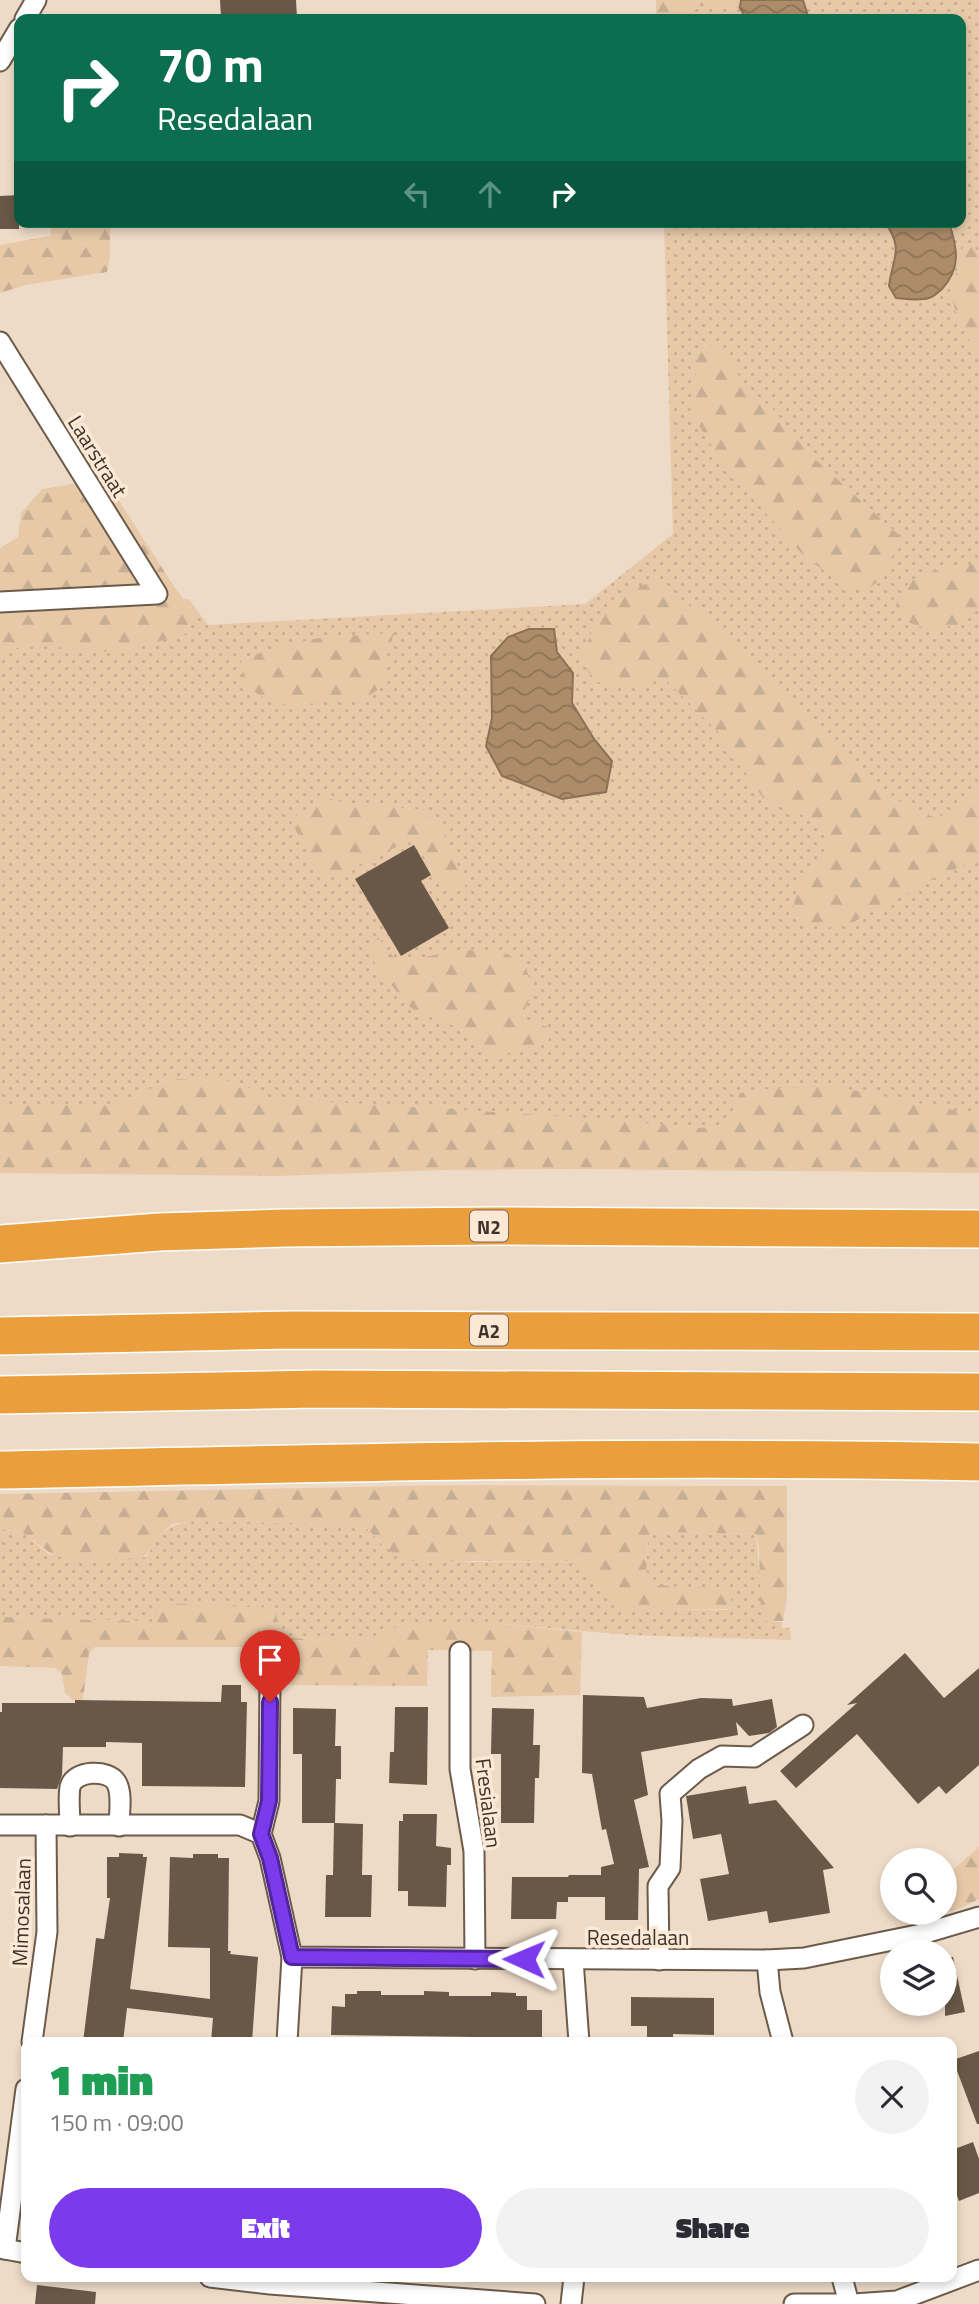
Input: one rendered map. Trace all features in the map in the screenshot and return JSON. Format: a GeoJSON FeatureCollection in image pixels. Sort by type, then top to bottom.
{"type":"FeatureCollection","features":[{"type":"Feature","properties":{"kind":"highway","name":"N2"},"geometry":{"type":"LineString","coordinates":[[0,1244],[159,1232],[286,1227],[979,1229]]}},
{"type":"Feature","properties":{"kind":"highway","name":"A2"},"geometry":{"type":"LineString","coordinates":[[0,1336],[292,1330],[979,1332]]}},
{"type":"Feature","properties":{"kind":"highway"},"geometry":{"type":"LineString","coordinates":[[0,1395],[316,1389],[979,1392]]}},
{"type":"Feature","properties":{"kind":"highway"},"geometry":{"type":"LineString","coordinates":[[0,1470],[568,1459],[834,1458],[979,1462]]}},
{"type":"Feature","properties":{"kind":"street"},"geometry":{"type":"LineString","coordinates":[[0,61],[14,37]]}},
{"type":"Feature","properties":{"kind":"street","name":"Laarstraat"},"geometry":{"type":"LineString","coordinates":[[0,342],[157,594],[0,602]]}},
{"type":"Feature","properties":{"kind":"street","name":"Fresialaan"},"geometry":{"type":"LineString","coordinates":[[460,1652],[460,1769],[474,1851],[475,1959]]}},
{"type":"Feature","properties":{"kind":"street"},"geometry":{"type":"LineString","coordinates":[[276,1673],[270,1677],[269,1801],[261,1834],[270,1858],[292,1957],[287,2037]]}},
{"type":"Feature","properties":{"kind":"street"},"geometry":{"type":"LineString","coordinates":[[659,1960],[658,1886],[670,1868],[670,1794],[699,1769],[722,1756],[754,1757],[803,1725]]}},
{"type":"Feature","properties":{"kind":"street"},"geometry":{"type":"LineString","coordinates":[[70,1826],[71,1786],[76,1778],[83,1774],[108,1775],[115,1780],[118,1787],[119,1826]]}},
{"type":"Feature","properties":{"kind":"street"},"geometry":{"type":"LineString","coordinates":[[0,1825],[240,1825],[261,1834]]}},
{"type":"Feature","properties":{"kind":"street","name":"Mimosalaan"},"geometry":{"type":"LineString","coordinates":[[33,2037],[47,1932],[46,1825]]}},
{"type":"Feature","properties":{"kind":"street","name":"Resedalaan"},"geometry":{"type":"LineString","coordinates":[[292,1957],[767,1960],[817,1955],[922,1934],[979,1917]]}},
{"type":"Feature","properties":{"kind":"street"},"geometry":{"type":"LineString","coordinates":[[573,1960],[579,2037]]}},
{"type":"Feature","properties":{"kind":"street"},"geometry":{"type":"LineString","coordinates":[[767,1960],[770,1992],[782,2037]]}},
{"type":"Feature","properties":{"kind":"street"},"geometry":{"type":"LineString","coordinates":[[21,2124],[3,2249],[21,2252]]}},
{"type":"Feature","properties":{"kind":"street"},"geometry":{"type":"LineString","coordinates":[[957,2278],[979,2270]]}},
{"type":"Feature","properties":{"kind":"street"},"geometry":{"type":"LineString","coordinates":[[237,2282],[270,2288],[535,2304]]}},
{"type":"Feature","properties":{"kind":"street"},"geometry":{"type":"LineString","coordinates":[[571,2304],[573,2282]]}},
{"type":"Feature","properties":{"kind":"street"},"geometry":{"type":"LineString","coordinates":[[843,2282],[850,2304]]}},
{"type":"Feature","properties":{"kind":"street"},"geometry":{"type":"LineString","coordinates":[[794,2304],[897,2301],[947,2282]]}},
{"type":"Feature","properties":{"kind":"green space"},"geometry":{"type":"Polygon","coordinates":[[[656,0],[741,0],[740,8],[698,6],[692,14],[656,14],[656,0]]]}},
{"type":"Feature","properties":{"kind":"green space"},"geometry":{"type":"Polygon","coordinates":[[[661,0],[979,0],[979,1160],[0,1156],[0,608],[189,599],[208,625],[585,604],[673,534],[664,228],[966,228],[966,14],[661,14],[661,0]]]}},
{"type":"Feature","properties":{"kind":"green space"},"geometry":{"type":"Polygon","coordinates":[[[52,228],[110,228],[107,272],[25,285],[0,293],[0,245],[50,236],[52,228]]]}},
{"type":"Feature","properties":{"kind":"green space"},"geometry":{"type":"Polygon","coordinates":[[[970,243],[979,252],[979,354],[962,327],[953,298],[962,249],[970,243]]]}},
{"type":"Feature","properties":{"kind":"green space"},"geometry":{"type":"Polygon","coordinates":[[[706,341],[731,364],[749,391],[773,409],[807,452],[900,536],[884,577],[864,592],[835,579],[802,554],[727,469],[690,412],[696,384],[695,356],[706,341]]]}},
{"type":"Feature","properties":{"kind":"green space"},"geometry":{"type":"Polygon","coordinates":[[[105,479],[175,588],[197,616],[187,633],[120,653],[43,646],[0,649],[0,548],[18,537],[21,513],[42,489],[105,479]]]}},
{"type":"Feature","properties":{"kind":"green space"},"geometry":{"type":"Polygon","coordinates":[[[979,563],[979,609],[960,625],[928,629],[907,622],[896,606],[901,593],[919,577],[942,569],[979,563]]]}},
{"type":"Feature","properties":{"kind":"green space"},"geometry":{"type":"Polygon","coordinates":[[[655,582],[697,611],[888,796],[937,819],[979,789],[979,858],[933,879],[848,925],[825,928],[805,924],[794,912],[796,894],[806,876],[826,859],[828,839],[807,817],[763,798],[718,732],[665,679],[624,689],[594,681],[581,659],[597,619],[631,588],[655,582]]]}},
{"type":"Feature","properties":{"kind":"green space"},"geometry":{"type":"Polygon","coordinates":[[[394,633],[387,655],[386,684],[367,697],[290,706],[265,699],[244,684],[241,659],[285,645],[324,637],[394,633]]]}},
{"type":"Feature","properties":{"kind":"green space"},"geometry":{"type":"Polygon","coordinates":[[[327,798],[353,805],[419,809],[442,830],[467,887],[450,891],[435,875],[415,841],[322,880],[290,819],[327,798]]]}},
{"type":"Feature","properties":{"kind":"green space"},"geometry":{"type":"Polygon","coordinates":[[[379,938],[397,962],[463,950],[501,951],[525,964],[533,992],[521,1017],[552,1029],[548,1041],[496,1059],[462,1029],[417,1012],[406,1004],[362,946],[379,938]]]}},
{"type":"Feature","properties":{"kind":"green space"},"geometry":{"type":"Polygon","coordinates":[[[173,1079],[235,1081],[269,1098],[590,1118],[699,1128],[726,1127],[740,1093],[832,1086],[979,1115],[979,1173],[573,1169],[277,1176],[0,1173],[0,1106],[114,1104],[173,1079]]]}},
{"type":"Feature","properties":{"kind":"green space"},"geometry":{"type":"Polygon","coordinates":[[[451,1485],[787,1486],[787,1597],[783,1621],[764,1621],[761,1618],[759,1548],[756,1534],[662,1532],[648,1535],[646,1576],[653,1585],[732,1589],[731,1609],[655,1610],[618,1607],[575,1561],[406,1561],[398,1558],[367,1529],[343,1524],[195,1521],[173,1524],[143,1558],[72,1559],[54,1556],[23,1533],[0,1529],[0,1494],[451,1485]]]}},
{"type":"Feature","properties":{"kind":"green space"},"geometry":{"type":"Polygon","coordinates":[[[195,1521],[343,1524],[367,1529],[383,1545],[468,1562],[575,1561],[655,1610],[727,1610],[732,1607],[653,1585],[646,1576],[648,1535],[662,1532],[756,1534],[764,1621],[782,1622],[782,1628],[790,1628],[791,1640],[629,1635],[501,1624],[378,1641],[284,1638],[276,1636],[276,1609],[152,1622],[0,1617],[0,1529],[23,1533],[50,1555],[146,1557],[165,1531],[176,1525],[195,1521]]]}},
{"type":"Feature","properties":{"kind":"green space"},"geometry":{"type":"Polygon","coordinates":[[[162,1603],[277,1608],[276,1636],[284,1638],[378,1641],[399,1624],[501,1624],[582,1632],[580,1695],[491,1697],[492,1651],[428,1650],[427,1686],[283,1685],[282,1647],[95,1647],[89,1653],[83,1700],[73,1700],[65,1693],[62,1674],[56,1668],[0,1666],[0,1617],[152,1622],[162,1603]]]}},
{"type":"Feature","properties":{"kind":"green space"},"geometry":{"type":"Polygon","coordinates":[[[979,1847],[979,1899],[957,1910],[957,1866],[979,1847]]]}},
{"type":"Feature","properties":{"kind":"water"},"geometry":{"type":"Polygon","coordinates":[[[741,0],[803,0],[807,14],[743,14],[740,8],[741,0]]]}},
{"type":"Feature","properties":{"kind":"water"},"geometry":{"type":"Polygon","coordinates":[[[889,228],[951,228],[956,249],[955,265],[948,281],[934,296],[921,299],[896,298],[889,286],[896,253],[889,228]]]}},
{"type":"Feature","properties":{"kind":"water"},"geometry":{"type":"Polygon","coordinates":[[[529,629],[554,629],[557,652],[573,673],[572,703],[594,739],[612,761],[606,792],[562,799],[502,776],[486,746],[492,718],[491,656],[508,637],[529,629]]]}},
{"type":"Feature","properties":{"kind":"building"},"geometry":{"type":"Polygon","coordinates":[[[220,0],[296,0],[297,14],[221,14],[220,0]]]}},
{"type":"Feature","properties":{"kind":"building"},"geometry":{"type":"Polygon","coordinates":[[[14,195],[14,228],[19,229],[0,229],[0,196],[14,195]]]}},
{"type":"Feature","properties":{"kind":"building"},"geometry":{"type":"Polygon","coordinates":[[[414,845],[431,875],[421,881],[449,928],[401,956],[355,879],[414,845]]]}},
{"type":"Feature","properties":{"kind":"building"},"geometry":{"type":"Polygon","coordinates":[[[905,1653],[944,1698],[979,1668],[979,1765],[946,1794],[939,1786],[918,1804],[857,1734],[796,1788],[780,1771],[857,1703],[847,1705],[905,1653]]]}},
{"type":"Feature","properties":{"kind":"building"},"geometry":{"type":"Polygon","coordinates":[[[222,1685],[241,1685],[241,1702],[247,1702],[245,1787],[142,1786],[142,1743],[106,1742],[106,1747],[63,1747],[62,1775],[57,1789],[0,1788],[2,1703],[75,1703],[75,1700],[221,1702],[222,1685]]]}},
{"type":"Feature","properties":{"kind":"building"},"geometry":{"type":"Polygon","coordinates":[[[583,1695],[644,1697],[647,1708],[701,1698],[732,1699],[733,1706],[772,1699],[777,1727],[769,1733],[749,1736],[736,1722],[738,1735],[641,1752],[648,1795],[634,1800],[649,1867],[639,1869],[638,1920],[605,1920],[605,1897],[568,1897],[568,1902],[557,1902],[556,1919],[511,1919],[512,1877],[601,1875],[601,1867],[614,1864],[606,1829],[602,1830],[592,1774],[582,1773],[583,1695]]]}},
{"type":"Feature","properties":{"kind":"building"},"geometry":{"type":"Polygon","coordinates":[[[395,1707],[428,1707],[427,1785],[389,1783],[390,1752],[394,1752],[395,1707]]]}},
{"type":"Feature","properties":{"kind":"building"},"geometry":{"type":"Polygon","coordinates":[[[293,1708],[336,1709],[335,1746],[341,1746],[341,1779],[336,1779],[335,1823],[363,1824],[362,1875],[372,1875],[371,1917],[325,1917],[326,1875],[333,1875],[334,1823],[302,1823],[302,1754],[293,1754],[293,1708]]]}},
{"type":"Feature","properties":{"kind":"building"},"geometry":{"type":"Polygon","coordinates":[[[492,1708],[534,1709],[533,1745],[540,1745],[539,1778],[535,1778],[534,1823],[501,1823],[501,1754],[491,1754],[492,1708]]]}},
{"type":"Feature","properties":{"kind":"building"},"geometry":{"type":"Polygon","coordinates":[[[746,1786],[749,1804],[776,1800],[834,1868],[823,1870],[830,1913],[769,1923],[767,1911],[708,1921],[700,1879],[729,1874],[721,1834],[693,1839],[686,1796],[746,1786]]]}},
{"type":"Feature","properties":{"kind":"building"},"geometry":{"type":"Polygon","coordinates":[[[403,1814],[437,1814],[436,1846],[451,1848],[451,1865],[447,1865],[446,1907],[408,1906],[408,1891],[398,1891],[399,1821],[403,1821],[403,1814]]]}},
{"type":"Feature","properties":{"kind":"building"},"geometry":{"type":"Polygon","coordinates":[[[119,1853],[143,1854],[143,1857],[147,1857],[130,1989],[210,1999],[210,1948],[168,1947],[170,1857],[193,1858],[193,1854],[218,1854],[218,1858],[229,1858],[228,1951],[231,1951],[230,1954],[258,1957],[252,2037],[211,2037],[213,2018],[127,2008],[124,2037],[84,2037],[96,1938],[104,1939],[110,1898],[107,1898],[107,1857],[119,1857],[119,1853]]]}},
{"type":"Feature","properties":{"kind":"building"},"geometry":{"type":"Polygon","coordinates":[[[957,1975],[965,2012],[957,2014],[957,1975]]]}},
{"type":"Feature","properties":{"kind":"building"},"geometry":{"type":"Polygon","coordinates":[[[357,1991],[381,1991],[381,1995],[424,1995],[424,1991],[449,1992],[449,1996],[491,1996],[491,1992],[516,1993],[516,1996],[527,1996],[527,2010],[542,2010],[542,2037],[331,2035],[332,2006],[345,2007],[345,1994],[357,1994],[357,1991]]]}},
{"type":"Feature","properties":{"kind":"building"},"geometry":{"type":"Polygon","coordinates":[[[631,1997],[714,1998],[714,2035],[673,2034],[673,2037],[647,2037],[647,2026],[631,2026],[631,1997]]]}},
{"type":"Feature","properties":{"kind":"building"},"geometry":{"type":"Polygon","coordinates":[[[979,2051],[979,2124],[957,2071],[957,2059],[979,2051]]]}},
{"type":"Feature","properties":{"kind":"building"},"geometry":{"type":"Polygon","coordinates":[[[973,2142],[979,2159],[979,2193],[959,2201],[957,2196],[957,2148],[973,2142]]]}},
{"type":"Feature","properties":{"kind":"building"},"geometry":{"type":"Polygon","coordinates":[[[37,2285],[96,2292],[95,2304],[35,2304],[37,2285]]]}},
{"type":"Feature","properties":{"kind":"route"},"geometry":{"type":"LineString","coordinates":[[270,1702],[269,1801],[261,1834],[270,1858],[292,1957],[524,1959]]}}]}
